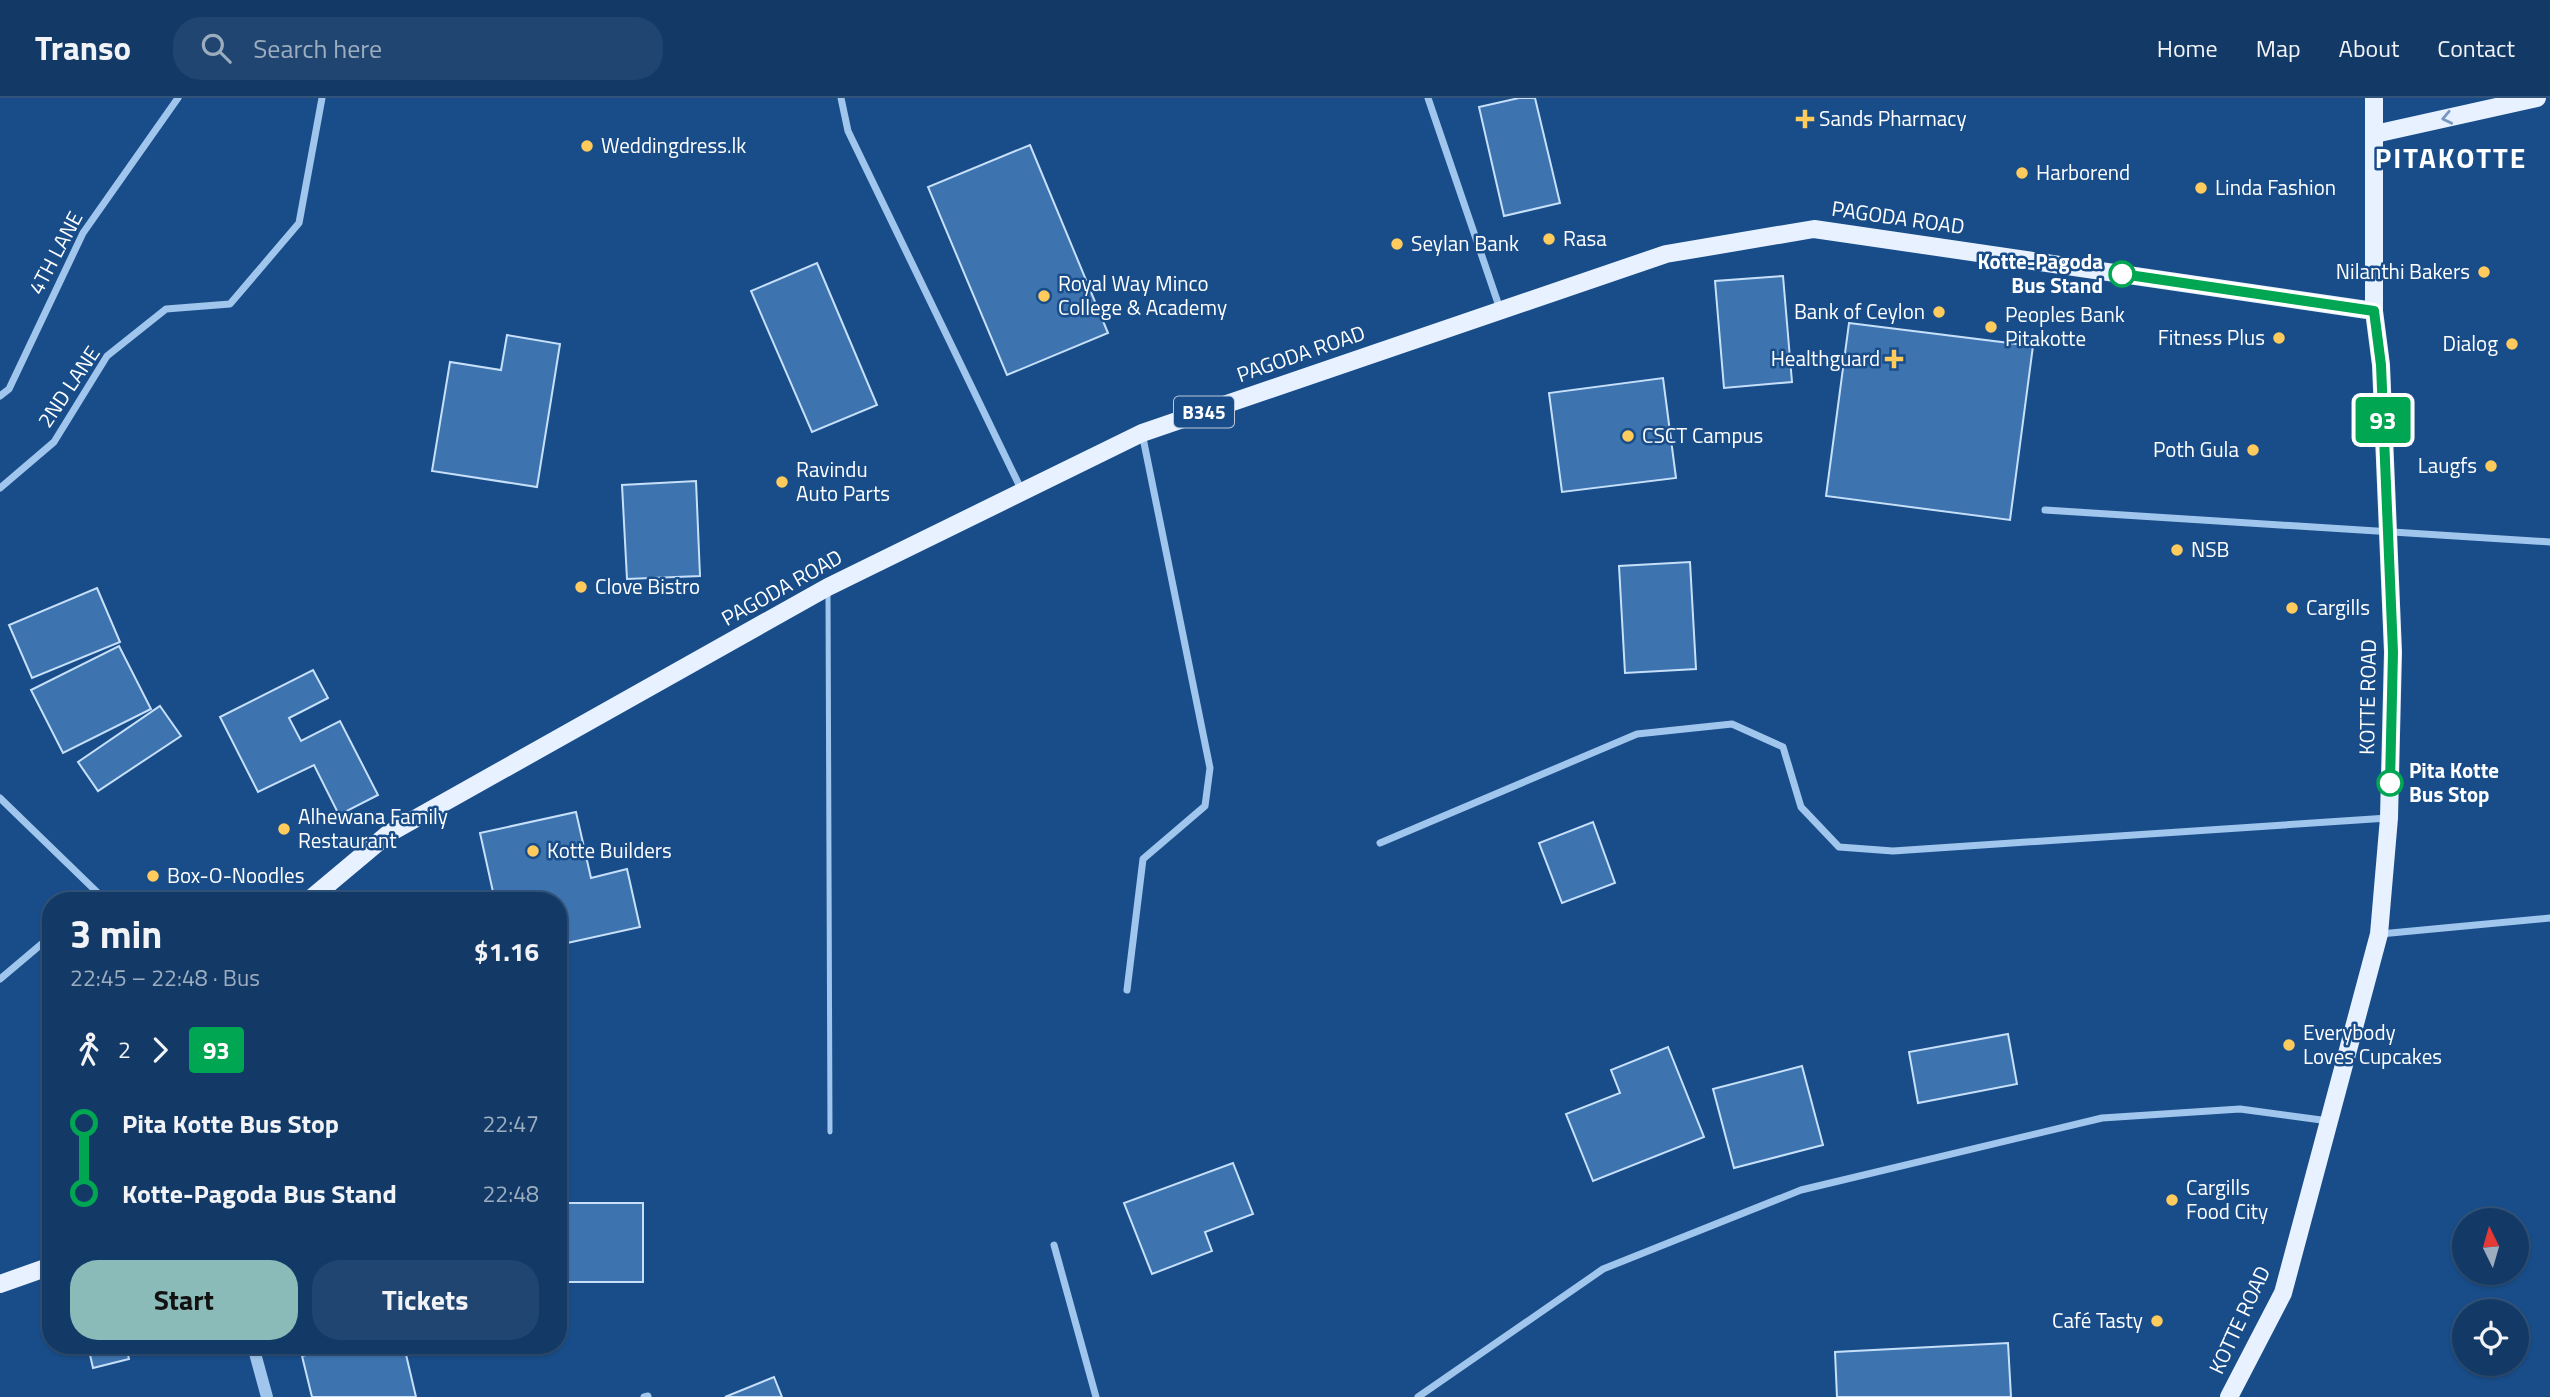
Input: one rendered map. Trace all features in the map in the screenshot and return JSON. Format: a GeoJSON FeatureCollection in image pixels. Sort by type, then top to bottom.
{"type":"FeatureCollection","features":[{"type":"Feature","properties":{"kind":"main road","name":"KOTTE ROAD"},"geometry":{"type":"LineString","coordinates":[[2229,1397],[2283,1293],[2379,934],[2389,818],[2393,652],[2381,365],[2374,311],[2374,98]]}},
{"type":"Feature","properties":{"kind":"main road"},"geometry":{"type":"LineString","coordinates":[[2375,134],[2537,98]]}},
{"type":"Feature","properties":{"kind":"main road","name":"PAGODA ROAD"},"geometry":{"type":"LineString","coordinates":[[319,892],[388,834],[828,587],[1142,433],[1665,254],[1814,229],[2374,311]]}},
{"type":"Feature","properties":{"kind":"main road"},"geometry":{"type":"LineString","coordinates":[[0,1284],[42,1269]]}},
{"type":"Feature","properties":{"kind":"street","name":"4TH LANE"},"geometry":{"type":"LineString","coordinates":[[0,396],[9,390],[82,233],[178,98]]}},
{"type":"Feature","properties":{"kind":"street","name":"2ND LANE"},"geometry":{"type":"LineString","coordinates":[[0,488],[54,442],[107,356],[166,309],[230,304],[299,223],[322,98]]}},
{"type":"Feature","properties":{"kind":"street"},"geometry":{"type":"LineString","coordinates":[[841,98],[848,131],[1023,492]]}},
{"type":"Feature","properties":{"kind":"street"},"geometry":{"type":"LineString","coordinates":[[1428,98],[1500,309]]}},
{"type":"Feature","properties":{"kind":"street"},"geometry":{"type":"LineString","coordinates":[[1127,990],[1143,859],[1205,806],[1210,768],[1142,433]]}},
{"type":"Feature","properties":{"kind":"street"},"geometry":{"type":"LineString","coordinates":[[2045,510],[2550,542]]}},
{"type":"Feature","properties":{"kind":"street"},"geometry":{"type":"LineString","coordinates":[[1380,843],[1637,734],[1731,724],[1783,747],[1801,807],[1839,847],[1893,851],[2389,818]]}},
{"type":"Feature","properties":{"kind":"street"},"geometry":{"type":"LineString","coordinates":[[0,798],[97,892]]}},
{"type":"Feature","properties":{"kind":"street"},"geometry":{"type":"LineString","coordinates":[[2379,934],[2550,918]]}},
{"type":"Feature","properties":{"kind":"street"},"geometry":{"type":"LineString","coordinates":[[0,979],[42,944]]}},
{"type":"Feature","properties":{"kind":"street"},"geometry":{"type":"LineString","coordinates":[[1418,1397],[1603,1269],[1801,1189],[2102,1118],[2240,1110],[2330,1121]]}},
{"type":"Feature","properties":{"kind":"street"},"geometry":{"type":"LineString","coordinates":[[1054,1245],[1096,1397]]}},
{"type":"Feature","properties":{"kind":"street"},"geometry":{"type":"LineString","coordinates":[[255,1354],[267,1397]]}},
{"type":"Feature","properties":{"kind":"lane"},"geometry":{"type":"LineString","coordinates":[[828,587],[830,1132]]}},
{"type":"Feature","properties":{"kind":"building"},"geometry":{"type":"Polygon","coordinates":[[[1519,98],[1535,98],[1560,203],[1504,216],[1479,107],[1519,98]]]}},
{"type":"Feature","properties":{"kind":"building"},"geometry":{"type":"Polygon","coordinates":[[[1030,145],[1108,333],[1007,375],[928,187],[1030,145]]]}},
{"type":"Feature","properties":{"kind":"building"},"geometry":{"type":"Polygon","coordinates":[[[817,263],[877,405],[812,432],[751,291],[817,263]]]}},
{"type":"Feature","properties":{"kind":"building"},"geometry":{"type":"Polygon","coordinates":[[[1783,276],[1792,382],[1724,388],[1715,281],[1783,276]]]}},
{"type":"Feature","properties":{"kind":"building"},"geometry":{"type":"Polygon","coordinates":[[[1849,323],[2033,346],[2010,520],[1826,496],[1849,323]]]}},
{"type":"Feature","properties":{"kind":"building"},"geometry":{"type":"Polygon","coordinates":[[[507,335],[560,344],[537,487],[432,471],[450,362],[501,370],[507,335]]]}},
{"type":"Feature","properties":{"kind":"building"},"geometry":{"type":"Polygon","coordinates":[[[1663,378],[1676,478],[1562,492],[1549,393],[1663,378]]]}},
{"type":"Feature","properties":{"kind":"building"},"geometry":{"type":"Polygon","coordinates":[[[696,481],[700,576],[627,579],[622,485],[696,481]]]}},
{"type":"Feature","properties":{"kind":"building"},"geometry":{"type":"Polygon","coordinates":[[[1690,562],[1696,669],[1625,673],[1619,566],[1690,562]]]}},
{"type":"Feature","properties":{"kind":"building"},"geometry":{"type":"Polygon","coordinates":[[[97,588],[120,642],[32,678],[9,625],[97,588]]]}},
{"type":"Feature","properties":{"kind":"building"},"geometry":{"type":"Polygon","coordinates":[[[119,646],[151,709],[63,753],[31,690],[119,646]]]}},
{"type":"Feature","properties":{"kind":"building"},"geometry":{"type":"Polygon","coordinates":[[[313,670],[328,698],[289,718],[301,741],[340,721],[378,795],[339,815],[314,765],[258,792],[220,717],[313,670]]]}},
{"type":"Feature","properties":{"kind":"building"},"geometry":{"type":"Polygon","coordinates":[[[160,706],[181,736],[98,791],[78,762],[160,706]]]}},
{"type":"Feature","properties":{"kind":"building"},"geometry":{"type":"Polygon","coordinates":[[[576,812],[591,878],[627,869],[640,927],[567,943],[567,892],[493,892],[480,833],[576,812]]]}},
{"type":"Feature","properties":{"kind":"building"},"geometry":{"type":"Polygon","coordinates":[[[1593,822],[1615,883],[1562,903],[1539,843],[1593,822]]]}},
{"type":"Feature","properties":{"kind":"building"},"geometry":{"type":"Polygon","coordinates":[[[2008,1034],[2017,1084],[1918,1103],[1909,1052],[2008,1034]]]}},
{"type":"Feature","properties":{"kind":"building"},"geometry":{"type":"Polygon","coordinates":[[[1668,1047],[1704,1137],[1593,1181],[1566,1114],[1620,1093],[1611,1070],[1668,1047]]]}},
{"type":"Feature","properties":{"kind":"building"},"geometry":{"type":"Polygon","coordinates":[[[1802,1066],[1823,1145],[1734,1168],[1713,1089],[1802,1066]]]}},
{"type":"Feature","properties":{"kind":"building"},"geometry":{"type":"Polygon","coordinates":[[[1233,1163],[1253,1214],[1205,1232],[1212,1251],[1152,1274],[1124,1203],[1233,1163]]]}},
{"type":"Feature","properties":{"kind":"building"},"geometry":{"type":"Polygon","coordinates":[[[567,1203],[643,1203],[643,1282],[567,1282],[567,1203]]]}},
{"type":"Feature","properties":{"kind":"building"},"geometry":{"type":"Polygon","coordinates":[[[2008,1343],[2011,1397],[1837,1397],[1835,1352],[2008,1343]]]}},
{"type":"Feature","properties":{"kind":"building"},"geometry":{"type":"Polygon","coordinates":[[[90,1354],[128,1354],[129,1359],[93,1368],[90,1354]]]}},
{"type":"Feature","properties":{"kind":"building"},"geometry":{"type":"Polygon","coordinates":[[[406,1354],[416,1397],[312,1397],[302,1356],[406,1354]]]}},
{"type":"Feature","properties":{"kind":"building"},"geometry":{"type":"Polygon","coordinates":[[[774,1377],[782,1397],[725,1397],[774,1377]]]}},
{"type":"Feature","properties":{"kind":"bus line","name":"93"},"geometry":{"type":"LineString","coordinates":[[2122,274],[2374,311],[2381,365],[2393,652],[2390,783]]}},
{"type":"Feature","properties":{"kind":"place","name":"Sands Pharmacy"},"geometry":{"type":"Point","coordinates":[1805,119]}},
{"type":"Feature","properties":{"kind":"place","name":"Weddingdress.lk"},"geometry":{"type":"Point","coordinates":[587,146]}},
{"type":"Feature","properties":{"kind":"place","name":"Harborend"},"geometry":{"type":"Point","coordinates":[2022,173]}},
{"type":"Feature","properties":{"kind":"place","name":"Linda Fashion"},"geometry":{"type":"Point","coordinates":[2201,188]}},
{"type":"Feature","properties":{"kind":"place","name":"Rasa"},"geometry":{"type":"Point","coordinates":[1549,239]}},
{"type":"Feature","properties":{"kind":"place","name":"Seylan Bank"},"geometry":{"type":"Point","coordinates":[1397,244]}},
{"type":"Feature","properties":{"kind":"place","name":"Nilanthi Bakers"},"geometry":{"type":"Point","coordinates":[2484,272]}},
{"type":"Feature","properties":{"kind":"place","name":"Kotte-Pagoda Bus Stand"},"geometry":{"type":"Point","coordinates":[2122,274]}},
{"type":"Feature","properties":{"kind":"place","name":"Royal Way Minco College & Academy"},"geometry":{"type":"Point","coordinates":[1044,296]}},
{"type":"Feature","properties":{"kind":"place","name":"Bank of Ceylon"},"geometry":{"type":"Point","coordinates":[1939,312]}},
{"type":"Feature","properties":{"kind":"place","name":"Peoples Bank Pitakotte"},"geometry":{"type":"Point","coordinates":[1991,327]}},
{"type":"Feature","properties":{"kind":"place","name":"Fitness Plus"},"geometry":{"type":"Point","coordinates":[2279,338]}},
{"type":"Feature","properties":{"kind":"place","name":"Dialog"},"geometry":{"type":"Point","coordinates":[2512,344]}},
{"type":"Feature","properties":{"kind":"place","name":"Healthguard"},"geometry":{"type":"Point","coordinates":[1894,359]}},
{"type":"Feature","properties":{"kind":"place","name":"CSCT Campus"},"geometry":{"type":"Point","coordinates":[1628,436]}},
{"type":"Feature","properties":{"kind":"place","name":"Poth Gula"},"geometry":{"type":"Point","coordinates":[2253,450]}},
{"type":"Feature","properties":{"kind":"place","name":"Laugfs"},"geometry":{"type":"Point","coordinates":[2491,466]}},
{"type":"Feature","properties":{"kind":"place","name":"Ravindu Auto Parts"},"geometry":{"type":"Point","coordinates":[782,482]}},
{"type":"Feature","properties":{"kind":"place","name":"NSB"},"geometry":{"type":"Point","coordinates":[2177,550]}},
{"type":"Feature","properties":{"kind":"place","name":"Clove Bistro"},"geometry":{"type":"Point","coordinates":[581,587]}},
{"type":"Feature","properties":{"kind":"place","name":"Cargills"},"geometry":{"type":"Point","coordinates":[2292,608]}},
{"type":"Feature","properties":{"kind":"place","name":"Pita Kotte Bus Stop"},"geometry":{"type":"Point","coordinates":[2390,783]}},
{"type":"Feature","properties":{"kind":"place","name":"Alhewana Family Restaurant"},"geometry":{"type":"Point","coordinates":[284,829]}},
{"type":"Feature","properties":{"kind":"place","name":"Kotte Builders"},"geometry":{"type":"Point","coordinates":[533,851]}},
{"type":"Feature","properties":{"kind":"place","name":"Box-O-Noodles"},"geometry":{"type":"Point","coordinates":[153,876]}},
{"type":"Feature","properties":{"kind":"place","name":"Everybody Loves Cupcakes"},"geometry":{"type":"Point","coordinates":[2289,1045]}},
{"type":"Feature","properties":{"kind":"place","name":"Cargills Food City"},"geometry":{"type":"Point","coordinates":[2172,1200]}},
{"type":"Feature","properties":{"kind":"place","name":"Café Tasty"},"geometry":{"type":"Point","coordinates":[2157,1321]}},
{"type":"Feature","properties":{"kind":"district","name":"PITAKOTTE"},"geometry":{"type":"Point","coordinates":[2451,158]}}]}
